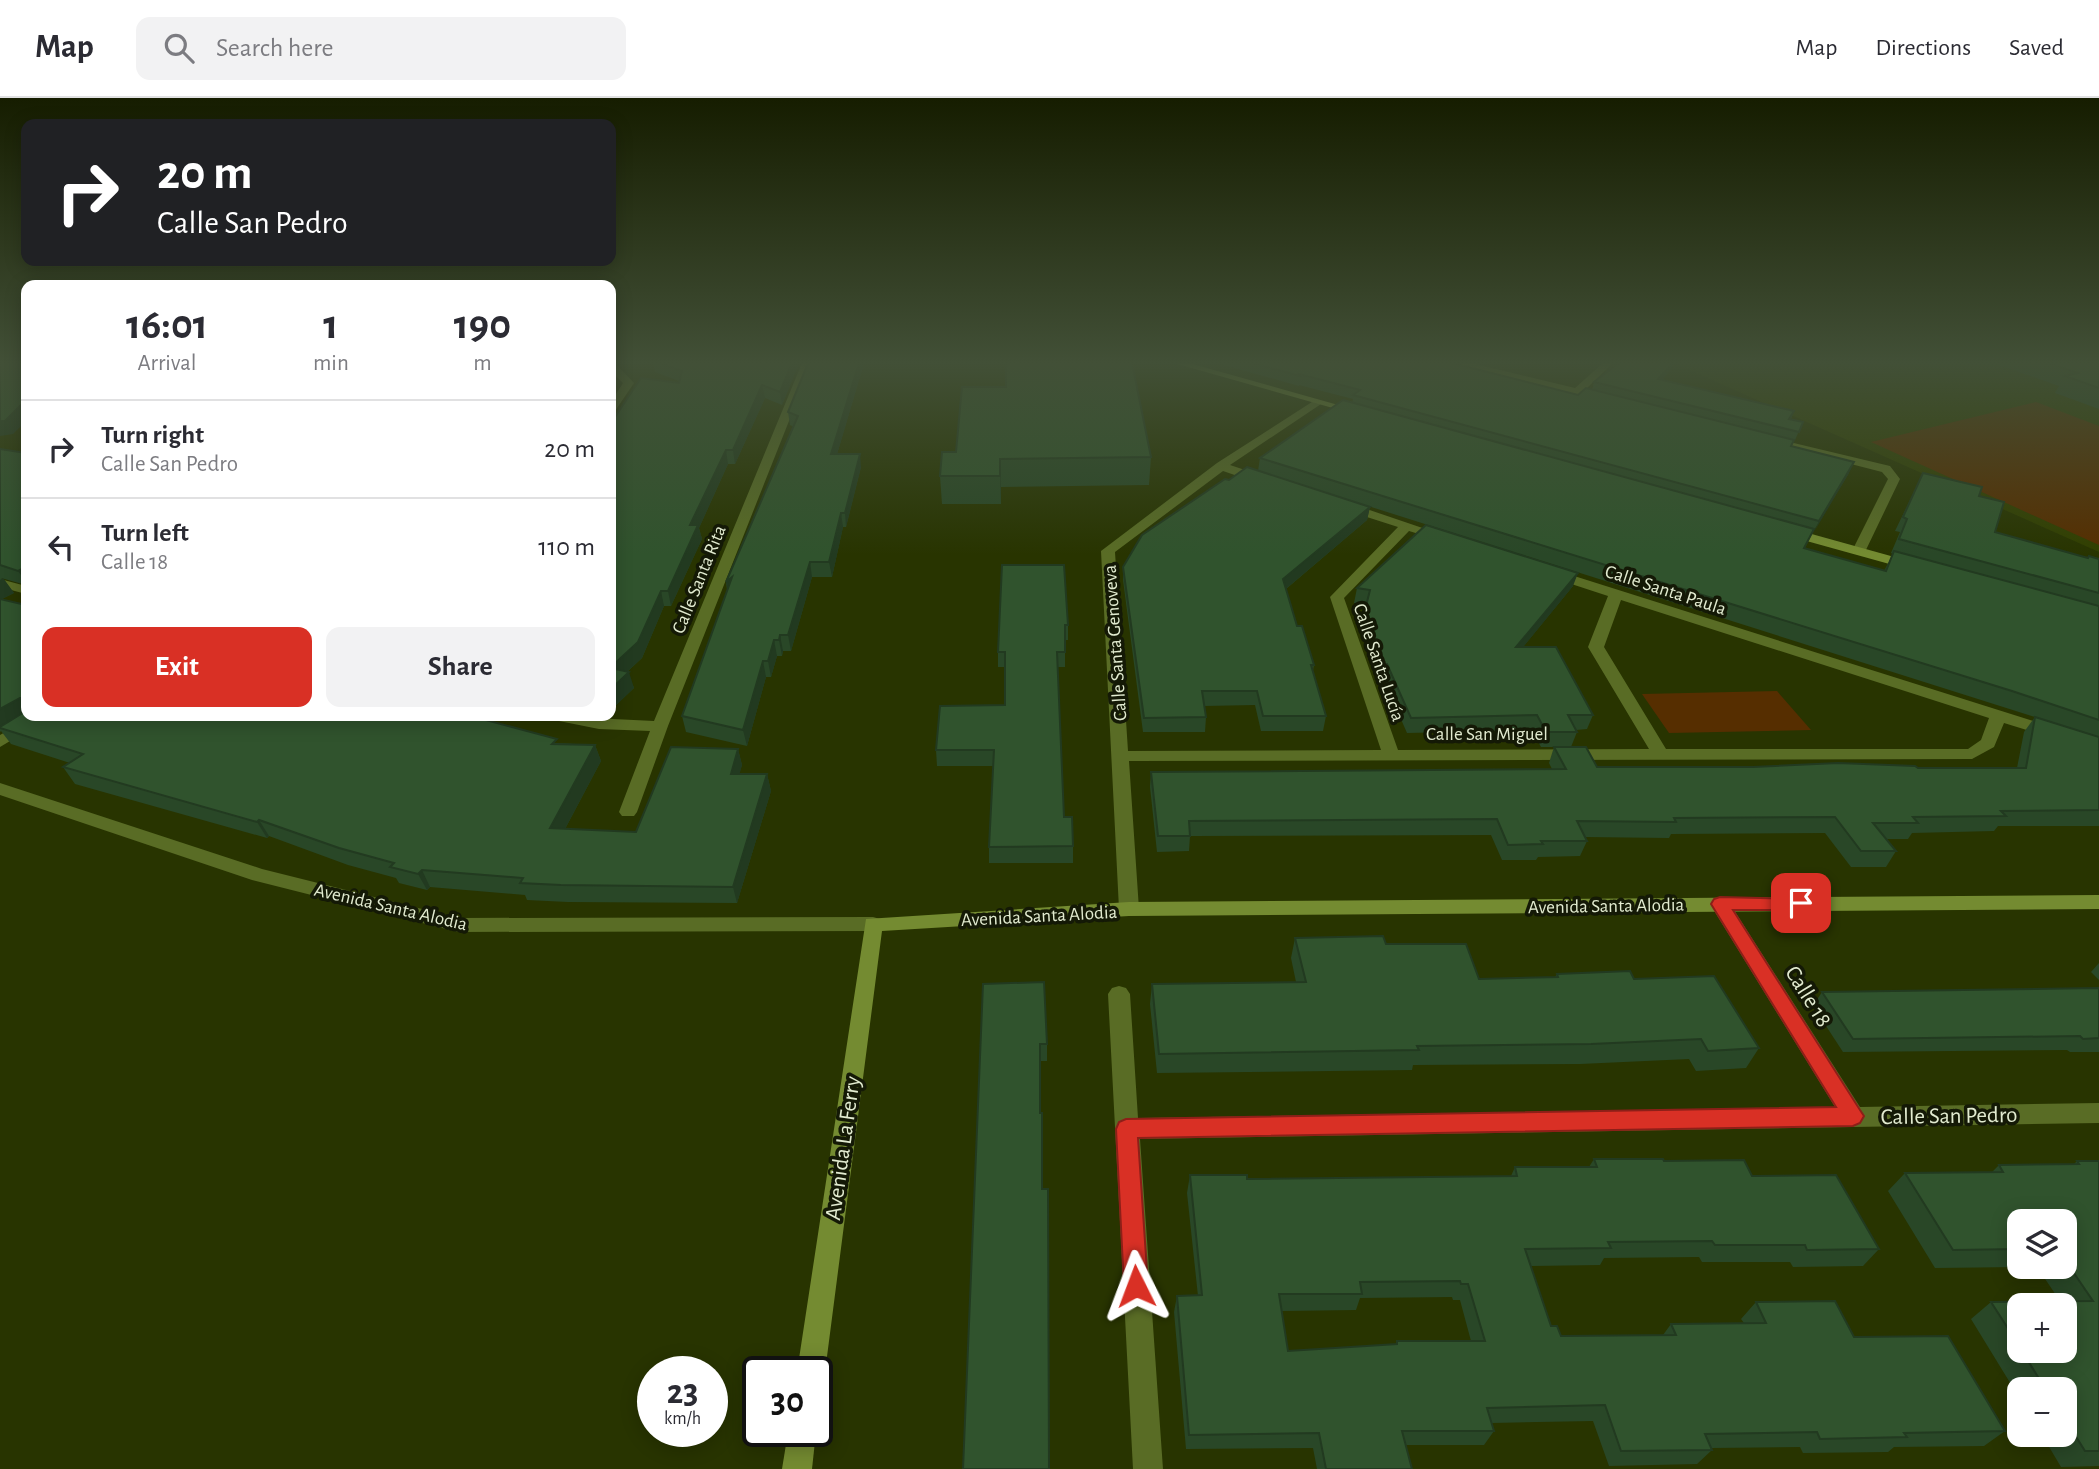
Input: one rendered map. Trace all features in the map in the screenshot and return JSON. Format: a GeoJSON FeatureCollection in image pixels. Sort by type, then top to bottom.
{"type":"FeatureCollection","features":[{"type":"Feature","properties":{"kind":"street","name":"Calle Santa Rita"},"geometry":{"type":"LineString","coordinates":[[628,812],[781,427]]}},
{"type":"Feature","properties":{"kind":"street","name":"Calle Santa Genoveva"},"geometry":{"type":"LineString","coordinates":[[1129,909],[1108,551],[1221,466],[1280,427]]}},
{"type":"Feature","properties":{"kind":"street"},"geometry":{"type":"LineString","coordinates":[[1752,436],[1886,469],[1894,479],[1859,551]]}},
{"type":"Feature","properties":{"kind":"street"},"geometry":{"type":"LineString","coordinates":[[1221,466],[1274,483]]}},
{"type":"Feature","properties":{"kind":"street"},"geometry":{"type":"LineString","coordinates":[[1326,500],[1458,542]]}},
{"type":"Feature","properties":{"kind":"street","name":"Calle Santa Lucía"},"geometry":{"type":"LineString","coordinates":[[1391,755],[1336,597],[1406,526]]}},
{"type":"Feature","properties":{"kind":"street"},"geometry":{"type":"LineString","coordinates":[[1780,529],[1926,570]]}},
{"type":"Feature","properties":{"kind":"street","name":"Calle Santa Paula"},"geometry":{"type":"LineString","coordinates":[[1537,568],[2061,736]]}},
{"type":"Feature","properties":{"kind":"street"},"geometry":{"type":"LineString","coordinates":[[0,583],[21,589]]}},
{"type":"Feature","properties":{"kind":"street"},"geometry":{"type":"LineString","coordinates":[[1616,593],[1596,647],[1660,753]]}},
{"type":"Feature","properties":{"kind":"street","name":"Calle San Miguel"},"geometry":{"type":"LineString","coordinates":[[1121,756],[1972,754],[1988,743],[1998,716]]}},
{"type":"Feature","properties":{"kind":"street"},"geometry":{"type":"LineString","coordinates":[[0,742],[36,721]]}},
{"type":"Feature","properties":{"kind":"street"},"geometry":{"type":"LineString","coordinates":[[584,721],[660,726]]}},
{"type":"Feature","properties":{"kind":"street","name":"Avenida Santa Alodia"},"geometry":{"type":"LineString","coordinates":[[0,789],[259,875],[458,925],[873,924],[1129,909],[2099,902]]}},
{"type":"Feature","properties":{"kind":"street","name":"Calle 18"},"geometry":{"type":"LineString","coordinates":[[1720,904],[1853,1116]]}},
{"type":"Feature","properties":{"kind":"street","name":"Avenida La Ferry"},"geometry":{"type":"LineString","coordinates":[[813,1356],[873,924]]}},
{"type":"Feature","properties":{"kind":"street"},"geometry":{"type":"LineString","coordinates":[[1119,994],[1148,1469]]}},
{"type":"Feature","properties":{"kind":"street","name":"Calle San Pedro"},"geometry":{"type":"LineString","coordinates":[[1126,1129],[2099,1113]]}},
{"type":"Feature","properties":{"kind":"street"},"geometry":{"type":"LineString","coordinates":[[797,1469],[801,1447]]}},
{"type":"Feature","properties":{"kind":"shaded area"},"geometry":{"type":"Polygon","coordinates":[[[1818,427],[2099,427],[2099,552],[1818,427]]]}},
{"type":"Feature","properties":{"kind":"shaded area"},"geometry":{"type":"Polygon","coordinates":[[[1933,427],[2099,427],[2099,545],[1871,442],[1933,427]]]}},
{"type":"Feature","properties":{"kind":"shaded area"},"geometry":{"type":"Polygon","coordinates":[[[1777,691],[1811,730],[1669,733],[1642,694],[1777,691]]]}},
{"type":"Feature","properties":{"kind":"building"},"geometry":{"type":"Polygon","coordinates":[[[616,427],[743,427],[733,450],[726,450],[690,525],[698,525],[668,591],[661,591],[638,642],[616,662],[616,427]]]}},
{"type":"Feature","properties":{"kind":"building"},"geometry":{"type":"Polygon","coordinates":[[[793,427],[839,427],[831,454],[860,454],[845,513],[841,513],[829,562],[810,562],[788,635],[780,635],[779,640],[774,640],[768,661],[763,661],[743,730],[682,716],[732,577],[726,582],[793,427]]]}},
{"type":"Feature","properties":{"kind":"building"},"geometry":{"type":"Polygon","coordinates":[[[958,427],[1145,427],[1151,457],[1000,459],[1000,476],[940,476],[942,452],[956,452],[958,427]]]}},
{"type":"Feature","properties":{"kind":"building"},"geometry":{"type":"Polygon","coordinates":[[[1304,427],[1442,427],[1814,529],[1804,548],[1886,571],[1894,551],[2099,606],[2099,720],[2012,691],[1260,458],[1304,427]]]}},
{"type":"Feature","properties":{"kind":"building"},"geometry":{"type":"Polygon","coordinates":[[[1471,427],[1742,427],[1794,440],[1791,446],[1854,462],[1819,521],[1471,427]]]}},
{"type":"Feature","properties":{"kind":"building"},"geometry":{"type":"Polygon","coordinates":[[[1778,427],[1801,427],[1799,432],[1778,427]]]}},
{"type":"Feature","properties":{"kind":"building"},"geometry":{"type":"Polygon","coordinates":[[[0,449],[21,452],[21,570],[0,565],[0,449]]]}},
{"type":"Feature","properties":{"kind":"building"},"geometry":{"type":"Polygon","coordinates":[[[1247,467],[1370,507],[1283,579],[1297,626],[1302,626],[1326,716],[1263,716],[1257,691],[1202,691],[1206,717],[1144,718],[1123,567],[1142,535],[1247,467]]]}},
{"type":"Feature","properties":{"kind":"building"},"geometry":{"type":"Polygon","coordinates":[[[1923,473],[1982,487],[1979,496],[2004,502],[1995,532],[2099,559],[2099,593],[1899,539],[1907,519],[1903,517],[1923,473]]]}},
{"type":"Feature","properties":{"kind":"building"},"geometry":{"type":"Polygon","coordinates":[[[1426,525],[1578,573],[1516,647],[1556,647],[1593,715],[1568,715],[1577,732],[1546,732],[1537,715],[1411,718],[1387,664],[1384,664],[1364,614],[1370,590],[1357,588],[1426,525]]]}},
{"type":"Feature","properties":{"kind":"building"},"geometry":{"type":"Polygon","coordinates":[[[1002,565],[1064,565],[1068,625],[1065,625],[1065,652],[1057,652],[1064,817],[1072,817],[1073,846],[989,847],[994,750],[936,750],[940,706],[1005,705],[1005,652],[998,652],[1002,565]]]}},
{"type":"Feature","properties":{"kind":"building"},"geometry":{"type":"Polygon","coordinates":[[[0,599],[21,604],[21,698],[0,709],[0,599]]]}},
{"type":"Feature","properties":{"kind":"building"},"geometry":{"type":"Polygon","coordinates":[[[616,669],[629,672],[616,684],[616,669]]]}},
{"type":"Feature","properties":{"kind":"building"},"geometry":{"type":"Polygon","coordinates":[[[21,714],[21,721],[490,721],[557,739],[552,744],[595,745],[550,828],[636,832],[671,747],[738,749],[731,774],[767,774],[733,887],[520,883],[523,878],[422,870],[418,874],[390,867],[394,863],[339,848],[259,820],[257,822],[63,767],[83,754],[0,727],[21,714]]]}},
{"type":"Feature","properties":{"kind":"building"},"geometry":{"type":"Polygon","coordinates":[[[2035,717],[2099,737],[2099,810],[2001,811],[2006,816],[1913,817],[1918,823],[1873,823],[1896,851],[1861,851],[1835,817],[1674,818],[1676,822],[1577,821],[1587,841],[1541,841],[1543,844],[1508,845],[1497,819],[1189,821],[1190,836],[1158,836],[1151,772],[1566,769],[1554,747],[1586,747],[1597,767],[1753,767],[1838,763],[1918,768],[2026,768],[2035,717]]]}},
{"type":"Feature","properties":{"kind":"building"},"geometry":{"type":"Polygon","coordinates":[[[1383,936],[1386,944],[1466,944],[1479,979],[1558,977],[1557,974],[1630,971],[1634,979],[1714,976],[1759,1048],[1708,1051],[1701,1039],[1591,1044],[1417,1046],[1419,1050],[1159,1054],[1152,984],[1306,982],[1295,938],[1383,936]]]}},
{"type":"Feature","properties":{"kind":"building"},"geometry":{"type":"Polygon","coordinates":[[[1044,982],[1047,1044],[1040,1044],[1040,1113],[1042,1189],[1048,1189],[1049,1469],[963,1469],[983,984],[1044,982]]]}},
{"type":"Feature","properties":{"kind":"building"},"geometry":{"type":"Polygon","coordinates":[[[2099,988],[2099,1038],[2083,1039],[2080,1036],[1853,1039],[1822,992],[2099,988]]]}},
{"type":"Feature","properties":{"kind":"building"},"geometry":{"type":"Polygon","coordinates":[[[1594,1159],[1744,1160],[1752,1176],[1836,1175],[1879,1249],[1807,1250],[1805,1245],[1715,1245],[1712,1241],[1608,1242],[1611,1248],[1525,1249],[1551,1326],[1557,1326],[1561,1336],[1676,1335],[1671,1324],[1766,1323],[1756,1302],[1835,1301],[1854,1337],[1948,1336],[2005,1431],[1904,1433],[1907,1437],[1820,1439],[1817,1432],[1705,1434],[1712,1450],[1621,1451],[1605,1405],[1487,1408],[1494,1431],[1402,1431],[1412,1469],[1326,1469],[1319,1433],[1189,1435],[1177,1296],[1202,1295],[1190,1175],[1247,1175],[1247,1179],[1517,1176],[1515,1167],[1597,1167],[1594,1159]],[[1460,1281],[1360,1282],[1362,1294],[1279,1294],[1288,1351],[1397,1344],[1397,1341],[1485,1341],[1468,1284],[1461,1284],[1460,1281]]]}},
{"type":"Feature","properties":{"kind":"building"},"geometry":{"type":"Polygon","coordinates":[[[2077,1161],[2099,1161],[2099,1451],[2085,1451],[2077,1438],[2077,1377],[2038,1377],[2029,1363],[2077,1363],[2077,1301],[2093,1301],[2077,1278],[2077,1209],[2007,1209],[2007,1249],[1953,1250],[1905,1173],[2003,1172],[1999,1165],[2079,1164],[2077,1161]]]}},
{"type":"Feature","properties":{"kind":"building"},"geometry":{"type":"Polygon","coordinates":[[[1991,1302],[2007,1302],[2007,1327],[1991,1302]]]}},
{"type":"Feature","properties":{"kind":"route"},"geometry":{"type":"LineString","coordinates":[[1136,1286],[1126,1129],[1853,1116],[1720,904],[1801,903]]}}]}
